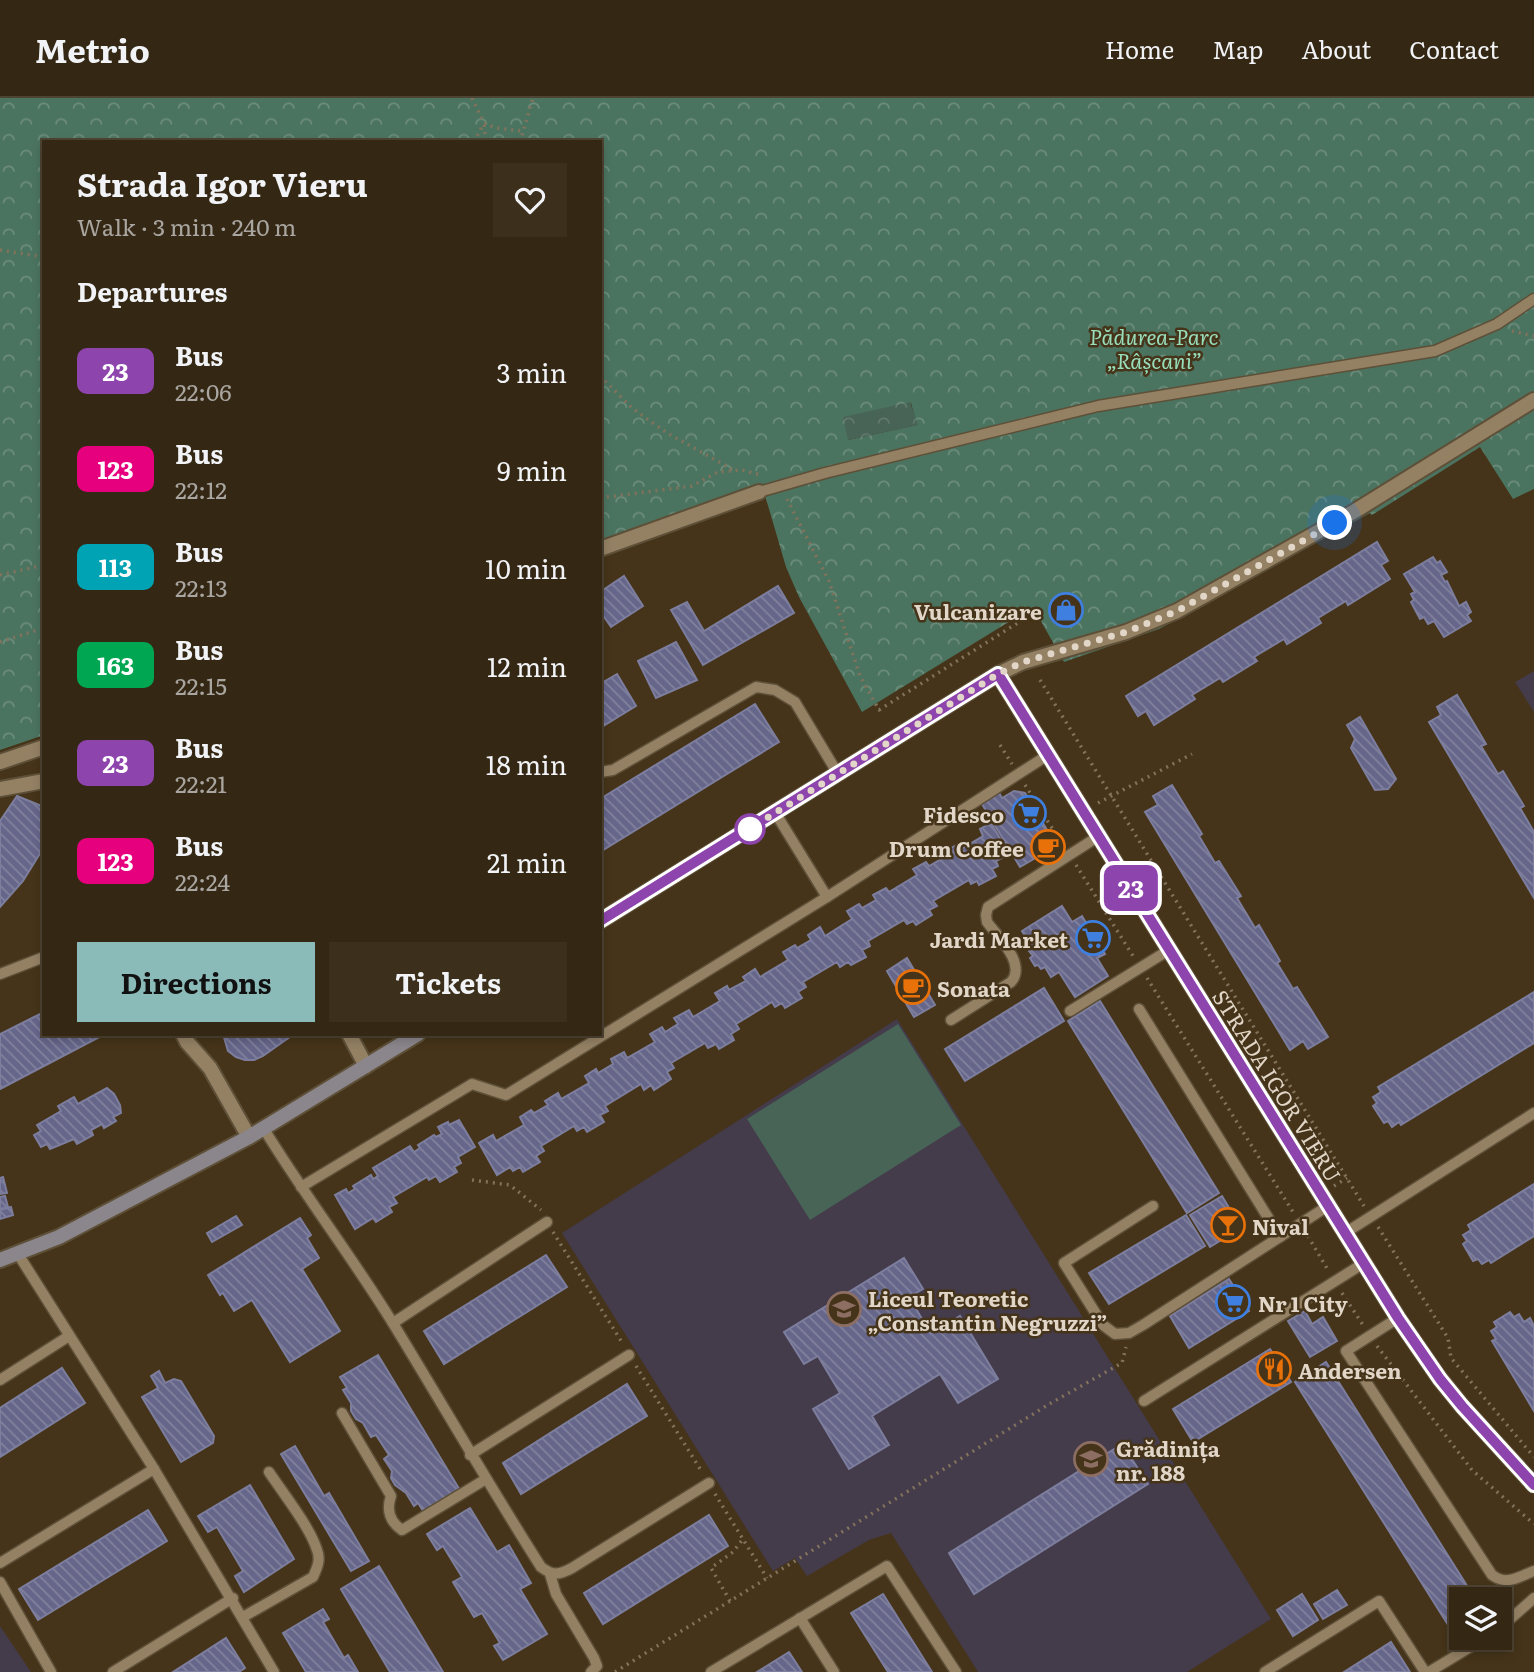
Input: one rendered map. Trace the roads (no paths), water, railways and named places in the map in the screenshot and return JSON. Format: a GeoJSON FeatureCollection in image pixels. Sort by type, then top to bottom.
{"type":"FeatureCollection","features":[{"type":"Feature","properties":{"kind":"main road","name":"STRADA IGOR VIERU"},"geometry":{"type":"LineString","coordinates":[[998,674],[1398,1318],[1440,1379],[1534,1485]]}},
{"type":"Feature","properties":{"kind":"main road"},"geometry":{"type":"LineString","coordinates":[[602,920],[998,674]]}},
{"type":"Feature","properties":{"kind":"main road"},"geometry":{"type":"LineString","coordinates":[[0,1260],[59,1237],[264,1129],[415,1036]]}},
{"type":"Feature","properties":{"kind":"street"},"geometry":{"type":"LineString","coordinates":[[998,674],[1023,662],[1126,632],[1177,611],[1355,511],[1534,400]]}},
{"type":"Feature","properties":{"kind":"street"},"geometry":{"type":"LineString","coordinates":[[602,548],[759,492]]}},
{"type":"Feature","properties":{"kind":"street"},"geometry":{"type":"LineString","coordinates":[[0,762],[42,751]]}},
{"type":"Feature","properties":{"kind":"street"},"geometry":{"type":"LineString","coordinates":[[0,789],[42,781]]}},
{"type":"Feature","properties":{"kind":"street"},"geometry":{"type":"LineString","coordinates":[[185,1036],[211,1068],[249,1137]]}},
{"type":"Feature","properties":{"kind":"street"},"geometry":{"type":"LineString","coordinates":[[350,1036],[366,1066]]}},
{"type":"Feature","properties":{"kind":"lane"},"geometry":{"type":"LineString","coordinates":[[759,492],[1098,405],[1435,351],[1497,324],[1534,299]]}},
{"type":"Feature","properties":{"kind":"lane"},"geometry":{"type":"LineString","coordinates":[[602,772],[613,770],[756,687],[775,690],[795,702],[838,774]]}},
{"type":"Feature","properties":{"kind":"lane"},"geometry":{"type":"LineString","coordinates":[[602,1036],[827,897],[1048,755]]}},
{"type":"Feature","properties":{"kind":"lane"},"geometry":{"type":"LineString","coordinates":[[776,814],[827,897]]}},
{"type":"Feature","properties":{"kind":"lane"},"geometry":{"type":"LineString","coordinates":[[951,1020],[1016,977],[1017,966],[987,922],[988,907],[1098,836]]}},
{"type":"Feature","properties":{"kind":"lane"},"geometry":{"type":"LineString","coordinates":[[1070,1012],[1169,950]]}},
{"type":"Feature","properties":{"kind":"lane"},"geometry":{"type":"LineString","coordinates":[[0,974],[42,958]]}},
{"type":"Feature","properties":{"kind":"lane"},"geometry":{"type":"LineString","coordinates":[[1139,1009],[1280,1237]]}},
{"type":"Feature","properties":{"kind":"lane"},"geometry":{"type":"LineString","coordinates":[[301,1187],[472,1084],[506,1095],[602,1036]]}},
{"type":"Feature","properties":{"kind":"lane"},"geometry":{"type":"LineString","coordinates":[[1345,1233],[1534,1112]]}},
{"type":"Feature","properties":{"kind":"lane"},"geometry":{"type":"LineString","coordinates":[[264,1129],[393,1323],[470,1455],[541,1567],[550,1574],[556,1594],[594,1658],[597,1666],[591,1672]]}},
{"type":"Feature","properties":{"kind":"lane"},"geometry":{"type":"LineString","coordinates":[[1153,1206],[1064,1263],[1103,1325],[1115,1334],[1129,1333],[1328,1206]]}},
{"type":"Feature","properties":{"kind":"lane"},"geometry":{"type":"LineString","coordinates":[[393,1323],[547,1222]]}},
{"type":"Feature","properties":{"kind":"lane"},"geometry":{"type":"LineString","coordinates":[[18,1254],[154,1469],[233,1598],[274,1672]]}},
{"type":"Feature","properties":{"kind":"lane"},"geometry":{"type":"LineString","coordinates":[[1144,1401],[1364,1263]]}},
{"type":"Feature","properties":{"kind":"lane"},"geometry":{"type":"LineString","coordinates":[[1398,1318],[1346,1352],[1492,1575],[1501,1581],[1510,1581],[1534,1571]]}},
{"type":"Feature","properties":{"kind":"lane"},"geometry":{"type":"LineString","coordinates":[[0,1380],[69,1336]]}},
{"type":"Feature","properties":{"kind":"lane"},"geometry":{"type":"LineString","coordinates":[[470,1455],[629,1355]]}},
{"type":"Feature","properties":{"kind":"lane"},"geometry":{"type":"LineString","coordinates":[[342,1413],[391,1496],[388,1512],[396,1526],[402,1530],[486,1479]]}},
{"type":"Feature","properties":{"kind":"lane"},"geometry":{"type":"LineString","coordinates":[[0,1563],[154,1469]]}},
{"type":"Feature","properties":{"kind":"lane"},"geometry":{"type":"LineString","coordinates":[[243,1617],[313,1577],[318,1566],[318,1551],[270,1472]]}},
{"type":"Feature","properties":{"kind":"lane"},"geometry":{"type":"LineString","coordinates":[[550,1574],[561,1574],[572,1568],[709,1483]]}},
{"type":"Feature","properties":{"kind":"lane"},"geometry":{"type":"LineString","coordinates":[[711,1672],[887,1566],[956,1672]]}},
{"type":"Feature","properties":{"kind":"lane"},"geometry":{"type":"LineString","coordinates":[[0,1582],[51,1672]]}},
{"type":"Feature","properties":{"kind":"lane"},"geometry":{"type":"LineString","coordinates":[[113,1672],[233,1598]]}},
{"type":"Feature","properties":{"kind":"lane"},"geometry":{"type":"LineString","coordinates":[[1512,1617],[1534,1598]]}},
{"type":"Feature","properties":{"kind":"lane"},"geometry":{"type":"LineString","coordinates":[[1265,1672],[1379,1601],[1427,1672],[1465,1650]]}},
{"type":"Feature","properties":{"kind":"lane"},"geometry":{"type":"LineString","coordinates":[[800,1618],[834,1672]]}},
{"type":"Feature","properties":{"kind":"place","name":"Vulcanizare"},"geometry":{"type":"Point","coordinates":[1066,610]}},
{"type":"Feature","properties":{"kind":"place","name":"Fidesco"},"geometry":{"type":"Point","coordinates":[1029,813]}},
{"type":"Feature","properties":{"kind":"place","name":"Drum Coffee"},"geometry":{"type":"Point","coordinates":[1048,847]}},
{"type":"Feature","properties":{"kind":"place","name":"Jardi Market"},"geometry":{"type":"Point","coordinates":[1093,938]}},
{"type":"Feature","properties":{"kind":"place","name":"Sonata"},"geometry":{"type":"Point","coordinates":[913,987]}},
{"type":"Feature","properties":{"kind":"place","name":"Nival"},"geometry":{"type":"Point","coordinates":[1228,1225]}},
{"type":"Feature","properties":{"kind":"place","name":"Nr 1 City"},"geometry":{"type":"Point","coordinates":[1233,1302]}},
{"type":"Feature","properties":{"kind":"place","name":"Liceul Teoretic „Constantin Negruzzi”"},"geometry":{"type":"Point","coordinates":[844,1309]}},
{"type":"Feature","properties":{"kind":"place","name":"Andersen"},"geometry":{"type":"Point","coordinates":[1274,1369]}},
{"type":"Feature","properties":{"kind":"place","name":"Grădinița nr. 188"},"geometry":{"type":"Point","coordinates":[1091,1459]}},
{"type":"Feature","properties":{"kind":"park label","name":"Pădurea-Parc „Râșcani”"},"geometry":{"type":"Point","coordinates":[1154,347]}}]}
